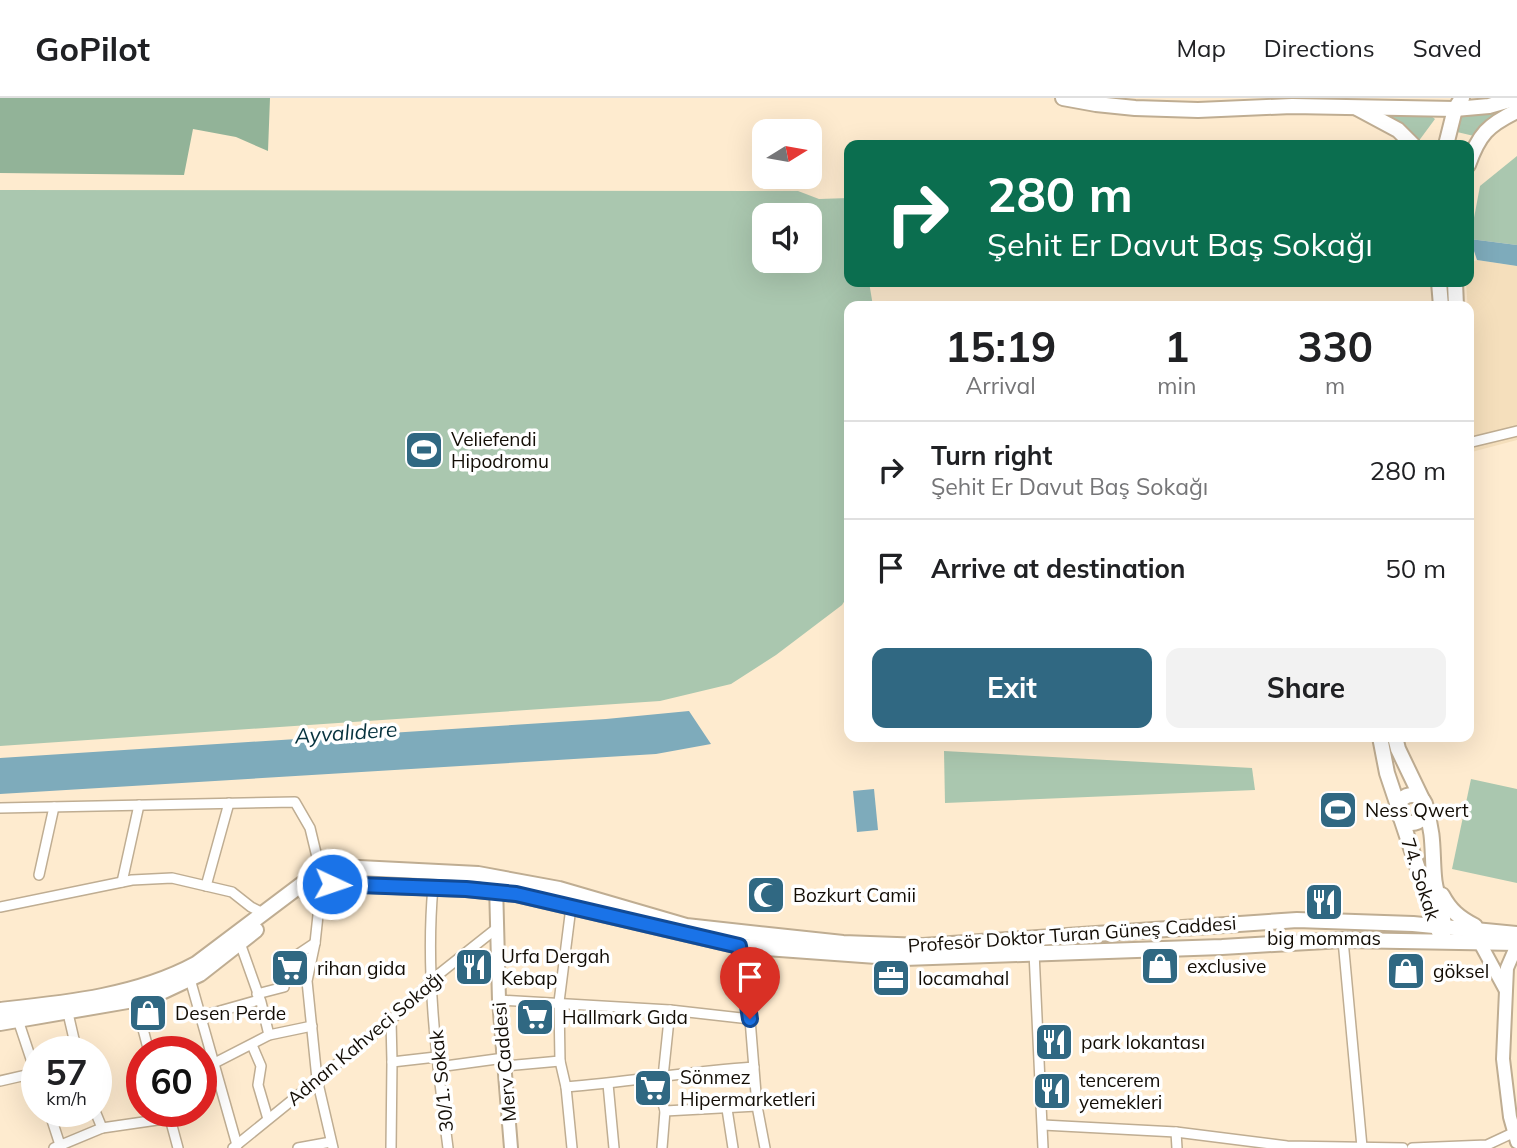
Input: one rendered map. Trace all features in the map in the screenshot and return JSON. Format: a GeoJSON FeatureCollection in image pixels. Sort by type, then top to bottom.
{"type":"FeatureCollection","features":[{"type":"Feature","properties":{"kind":"main road"},"geometry":{"type":"LineString","coordinates":[[1063,98],[1096,104],[1186,109],[1459,103],[1489,106],[1517,98]]}},
{"type":"Feature","properties":{"kind":"main road"},"geometry":{"type":"LineString","coordinates":[[1448,140],[1459,103]]}},
{"type":"Feature","properties":{"kind":"main road"},"geometry":{"type":"LineString","coordinates":[[1356,107],[1398,130],[1408,140]]}},
{"type":"Feature","properties":{"kind":"main road"},"geometry":{"type":"LineString","coordinates":[[1474,148],[1483,132],[1496,121],[1517,111]]}},
{"type":"Feature","properties":{"kind":"main road","name":"74. Sokak"},"geometry":{"type":"LineString","coordinates":[[1381,742],[1387,773],[1400,813],[1429,882]]}},
{"type":"Feature","properties":{"kind":"main road","name":"74. Sokak"},"geometry":{"type":"LineString","coordinates":[[1396,742],[1424,805],[1433,840],[1429,882]]}},
{"type":"Feature","properties":{"kind":"main road"},"geometry":{"type":"LineString","coordinates":[[1409,796],[1424,805],[1419,822],[1409,823],[1400,813],[1402,800],[1409,796]]}},
{"type":"Feature","properties":{"kind":"main road","name":"Profesör Doktor Turan Güneş Caddesi"},"geometry":{"type":"LineString","coordinates":[[318,877],[359,868],[478,874],[559,889],[686,926],[843,943],[923,946],[1297,920],[1413,924],[1517,944]]}},
{"type":"Feature","properties":{"kind":"main road"},"geometry":{"type":"LineString","coordinates":[[134,995],[196,964],[263,913],[318,877]]}},
{"type":"Feature","properties":{"kind":"main road"},"geometry":{"type":"LineString","coordinates":[[0,1010],[67,1006],[134,995],[151,997],[190,979],[240,943],[318,877]]}},
{"type":"Feature","properties":{"kind":"main road","name":"Profesör Doktor Turan Güneş Caddesi"},"geometry":{"type":"LineString","coordinates":[[318,877],[516,894],[739,946],[904,958],[1222,947],[1441,931]]}},
{"type":"Feature","properties":{"kind":"main road","name":"Merv Caddesi"},"geometry":{"type":"LineString","coordinates":[[494,877],[498,893],[499,1000],[511,1148]]}},
{"type":"Feature","properties":{"kind":"main road"},"geometry":{"type":"LineString","coordinates":[[1413,924],[1429,882]]}},
{"type":"Feature","properties":{"kind":"main road"},"geometry":{"type":"LineString","coordinates":[[1429,882],[1441,931]]}},
{"type":"Feature","properties":{"kind":"main road"},"geometry":{"type":"LineString","coordinates":[[1429,882],[1452,911],[1481,936],[1506,989]]}},
{"type":"Feature","properties":{"kind":"main road","name":"Profesör Doktor Turan Güneş Caddesi"},"geometry":{"type":"LineString","coordinates":[[1481,936],[1517,934]]}},
{"type":"Feature","properties":{"kind":"main road"},"geometry":{"type":"LineString","coordinates":[[1516,1135],[1503,1059],[1511,1021],[1506,989],[1509,959],[1517,944]]}},
{"type":"Feature","properties":{"kind":"main road"},"geometry":{"type":"LineString","coordinates":[[0,1023],[67,1006]]}},
{"type":"Feature","properties":{"kind":"street"},"geometry":{"type":"LineString","coordinates":[[1474,442],[1517,431]]}},
{"type":"Feature","properties":{"kind":"street"},"geometry":{"type":"LineString","coordinates":[[0,808],[295,802],[310,828],[318,877],[319,906],[307,981],[317,1079],[332,1145],[298,1148]]}},
{"type":"Feature","properties":{"kind":"street"},"geometry":{"type":"LineString","coordinates":[[206,886],[229,803]]}},
{"type":"Feature","properties":{"kind":"street"},"geometry":{"type":"LineString","coordinates":[[122,882],[139,805]]}},
{"type":"Feature","properties":{"kind":"street"},"geometry":{"type":"LineString","coordinates":[[38,875],[54,807]]}},
{"type":"Feature","properties":{"kind":"street"},"geometry":{"type":"LineString","coordinates":[[0,907],[122,882],[172,878],[232,892],[263,913]]}},
{"type":"Feature","properties":{"kind":"street","name":"30/1. Sokak"},"geometry":{"type":"LineString","coordinates":[[433,887],[429,930],[437,1062],[448,1148]]}},
{"type":"Feature","properties":{"kind":"street"},"geometry":{"type":"LineString","coordinates":[[571,906],[559,1002],[560,1061],[566,1087],[572,1148]]}},
{"type":"Feature","properties":{"kind":"street","name":"Adnan Kahveci Sokağı"},"geometry":{"type":"LineString","coordinates":[[235,1146],[391,1020],[432,980],[497,928]]}},
{"type":"Feature","properties":{"kind":"street"},"geometry":{"type":"LineString","coordinates":[[737,930],[750,1019],[757,1107],[765,1148]]}},
{"type":"Feature","properties":{"kind":"street"},"geometry":{"type":"LineString","coordinates":[[1343,940],[1362,1147]]}},
{"type":"Feature","properties":{"kind":"street"},"geometry":{"type":"LineString","coordinates":[[240,943],[269,1035]]}},
{"type":"Feature","properties":{"kind":"street"},"geometry":{"type":"LineString","coordinates":[[202,1016],[284,987],[285,962],[315,943]]}},
{"type":"Feature","properties":{"kind":"street"},"geometry":{"type":"LineString","coordinates":[[1034,952],[1043,1148]]}},
{"type":"Feature","properties":{"kind":"street"},"geometry":{"type":"LineString","coordinates":[[190,979],[208,1036]]}},
{"type":"Feature","properties":{"kind":"street"},"geometry":{"type":"LineString","coordinates":[[134,995],[145,1036]]}},
{"type":"Feature","properties":{"kind":"street"},"geometry":{"type":"LineString","coordinates":[[499,1000],[670,1010],[750,1019]]}},
{"type":"Feature","properties":{"kind":"street"},"geometry":{"type":"LineString","coordinates":[[67,1006],[74,1036]]}},
{"type":"Feature","properties":{"kind":"street"},"geometry":{"type":"LineString","coordinates":[[662,1148],[665,1111],[659,1078],[670,1010]]}},
{"type":"Feature","properties":{"kind":"street"},"geometry":{"type":"LineString","coordinates":[[18,1020],[23,1036]]}},
{"type":"Feature","properties":{"kind":"street"},"geometry":{"type":"LineString","coordinates":[[391,1020],[391,1148]]}},
{"type":"Feature","properties":{"kind":"street"},"geometry":{"type":"LineString","coordinates":[[217,1062],[269,1035],[312,1026]]}},
{"type":"Feature","properties":{"kind":"street"},"geometry":{"type":"LineString","coordinates":[[252,1045],[261,1066],[258,1086],[268,1119]]}},
{"type":"Feature","properties":{"kind":"street"},"geometry":{"type":"LineString","coordinates":[[392,1062],[560,1061]]}},
{"type":"Feature","properties":{"kind":"street"},"geometry":{"type":"LineString","coordinates":[[566,1087],[754,1067]]}},
{"type":"Feature","properties":{"kind":"street"},"geometry":{"type":"LineString","coordinates":[[217,1071],[235,1146]]}},
{"type":"Feature","properties":{"kind":"street"},"geometry":{"type":"LineString","coordinates":[[0,1080],[21,1077]]}},
{"type":"Feature","properties":{"kind":"street"},"geometry":{"type":"LineString","coordinates":[[608,1084],[614,1148]]}},
{"type":"Feature","properties":{"kind":"street"},"geometry":{"type":"LineString","coordinates":[[665,1111],[757,1107]]}},
{"type":"Feature","properties":{"kind":"street"},"geometry":{"type":"LineString","coordinates":[[727,1108],[733,1148]]}},
{"type":"Feature","properties":{"kind":"street"},"geometry":{"type":"LineString","coordinates":[[53,1127],[59,1147],[102,1128],[126,1123]]}},
{"type":"Feature","properties":{"kind":"street"},"geometry":{"type":"LineString","coordinates":[[1043,1125],[1176,1132],[1287,1146],[1403,1148]]}},
{"type":"Feature","properties":{"kind":"street"},"geometry":{"type":"LineString","coordinates":[[173,1127],[178,1148]]}},
{"type":"Feature","properties":{"kind":"street"},"geometry":{"type":"LineString","coordinates":[[1176,1132],[1177,1148]]}},
{"type":"Feature","properties":{"kind":"street"},"geometry":{"type":"LineString","coordinates":[[1412,1148],[1485,1147],[1516,1135]]}},
{"type":"Feature","properties":{"kind":"shaded area"},"geometry":{"type":"Polygon","coordinates":[[[1474,261],[1517,266],[1517,440],[1474,451],[1474,301],[1467,301],[1466,287],[1474,287],[1474,261]]]}},
{"type":"Feature","properties":{"kind":"green space"},"geometry":{"type":"Polygon","coordinates":[[[0,98],[270,98],[268,151],[236,137],[193,129],[184,175],[0,173],[0,98]]]}},
{"type":"Feature","properties":{"kind":"green space"},"geometry":{"type":"Polygon","coordinates":[[[1501,113],[1483,125],[1474,136],[1457,132],[1461,116],[1501,113]]]}},
{"type":"Feature","properties":{"kind":"green space"},"geometry":{"type":"Polygon","coordinates":[[[1389,116],[1431,116],[1435,119],[1419,140],[1389,116]]]}},
{"type":"Feature","properties":{"kind":"green space"},"geometry":{"type":"Polygon","coordinates":[[[1517,156],[1517,245],[1474,240],[1474,218],[1480,186],[1517,156]]]}},
{"type":"Feature","properties":{"kind":"green space","name":"Veliefendi Hipodromu"},"geometry":{"type":"Polygon","coordinates":[[[0,190],[798,191],[819,199],[844,198],[844,287],[870,287],[872,301],[844,301],[844,602],[776,655],[731,684],[660,701],[0,746],[0,190]]]}},
{"type":"Feature","properties":{"kind":"green space"},"geometry":{"type":"Polygon","coordinates":[[[944,751],[1252,768],[1255,790],[945,803],[944,751]]]}},
{"type":"Feature","properties":{"kind":"green space"},"geometry":{"type":"Polygon","coordinates":[[[1471,779],[1517,789],[1517,883],[1452,869],[1471,779]]]}},
{"type":"Feature","properties":{"kind":"water"},"geometry":{"type":"Polygon","coordinates":[[[1474,240],[1517,245],[1517,266],[1477,260],[1474,240]]]}},
{"type":"Feature","properties":{"kind":"water"},"geometry":{"type":"Polygon","coordinates":[[[689,711],[711,744],[656,754],[0,794],[0,758],[606,719],[689,711]]]}},
{"type":"Feature","properties":{"kind":"water"},"geometry":{"type":"Polygon","coordinates":[[[874,789],[878,830],[857,832],[853,791],[874,789]]]}},
{"type":"Feature","properties":{"kind":"place","name":"Veliefendi Hipodromu"},"geometry":{"type":"Point","coordinates":[424,450]}},
{"type":"Feature","properties":{"kind":"place","name":"Ness Qwert"},"geometry":{"type":"Point","coordinates":[1338,810]}},
{"type":"Feature","properties":{"kind":"place","name":"Bozkurt Camii"},"geometry":{"type":"Point","coordinates":[766,895]}},
{"type":"Feature","properties":{"kind":"place","name":"big mommas"},"geometry":{"type":"Point","coordinates":[1324,902]}},
{"type":"Feature","properties":{"kind":"place","name":"exclusive"},"geometry":{"type":"Point","coordinates":[1160,966]}},
{"type":"Feature","properties":{"kind":"place","name":"Urfa Dergah Kebap"},"geometry":{"type":"Point","coordinates":[474,967]}},
{"type":"Feature","properties":{"kind":"place","name":"rihan gida"},"geometry":{"type":"Point","coordinates":[290,968]}},
{"type":"Feature","properties":{"kind":"place","name":"göksel"},"geometry":{"type":"Point","coordinates":[1406,971]}},
{"type":"Feature","properties":{"kind":"place","name":"locamahal"},"geometry":{"type":"Point","coordinates":[891,978]}},
{"type":"Feature","properties":{"kind":"place","name":"Desen Perde"},"geometry":{"type":"Point","coordinates":[148,1013]}},
{"type":"Feature","properties":{"kind":"place","name":"Hallmark Gıda"},"geometry":{"type":"Point","coordinates":[535,1017]}},
{"type":"Feature","properties":{"kind":"place","name":"park lokantası"},"geometry":{"type":"Point","coordinates":[1054,1042]}},
{"type":"Feature","properties":{"kind":"place","name":"Sönmez Hipermarketleri"},"geometry":{"type":"Point","coordinates":[653,1088]}},
{"type":"Feature","properties":{"kind":"place","name":"tencerem yemekleri"},"geometry":{"type":"Point","coordinates":[1052,1091]}},
{"type":"Feature","properties":{"kind":"route"},"geometry":{"type":"LineString","coordinates":[[332,884],[466,889],[516,894],[739,946],[750,1019]]}},
{"type":"Feature","properties":{"kind":"water label","name":"Ayvalıdere"},"geometry":{"type":"Point","coordinates":[346,733]}}]}
